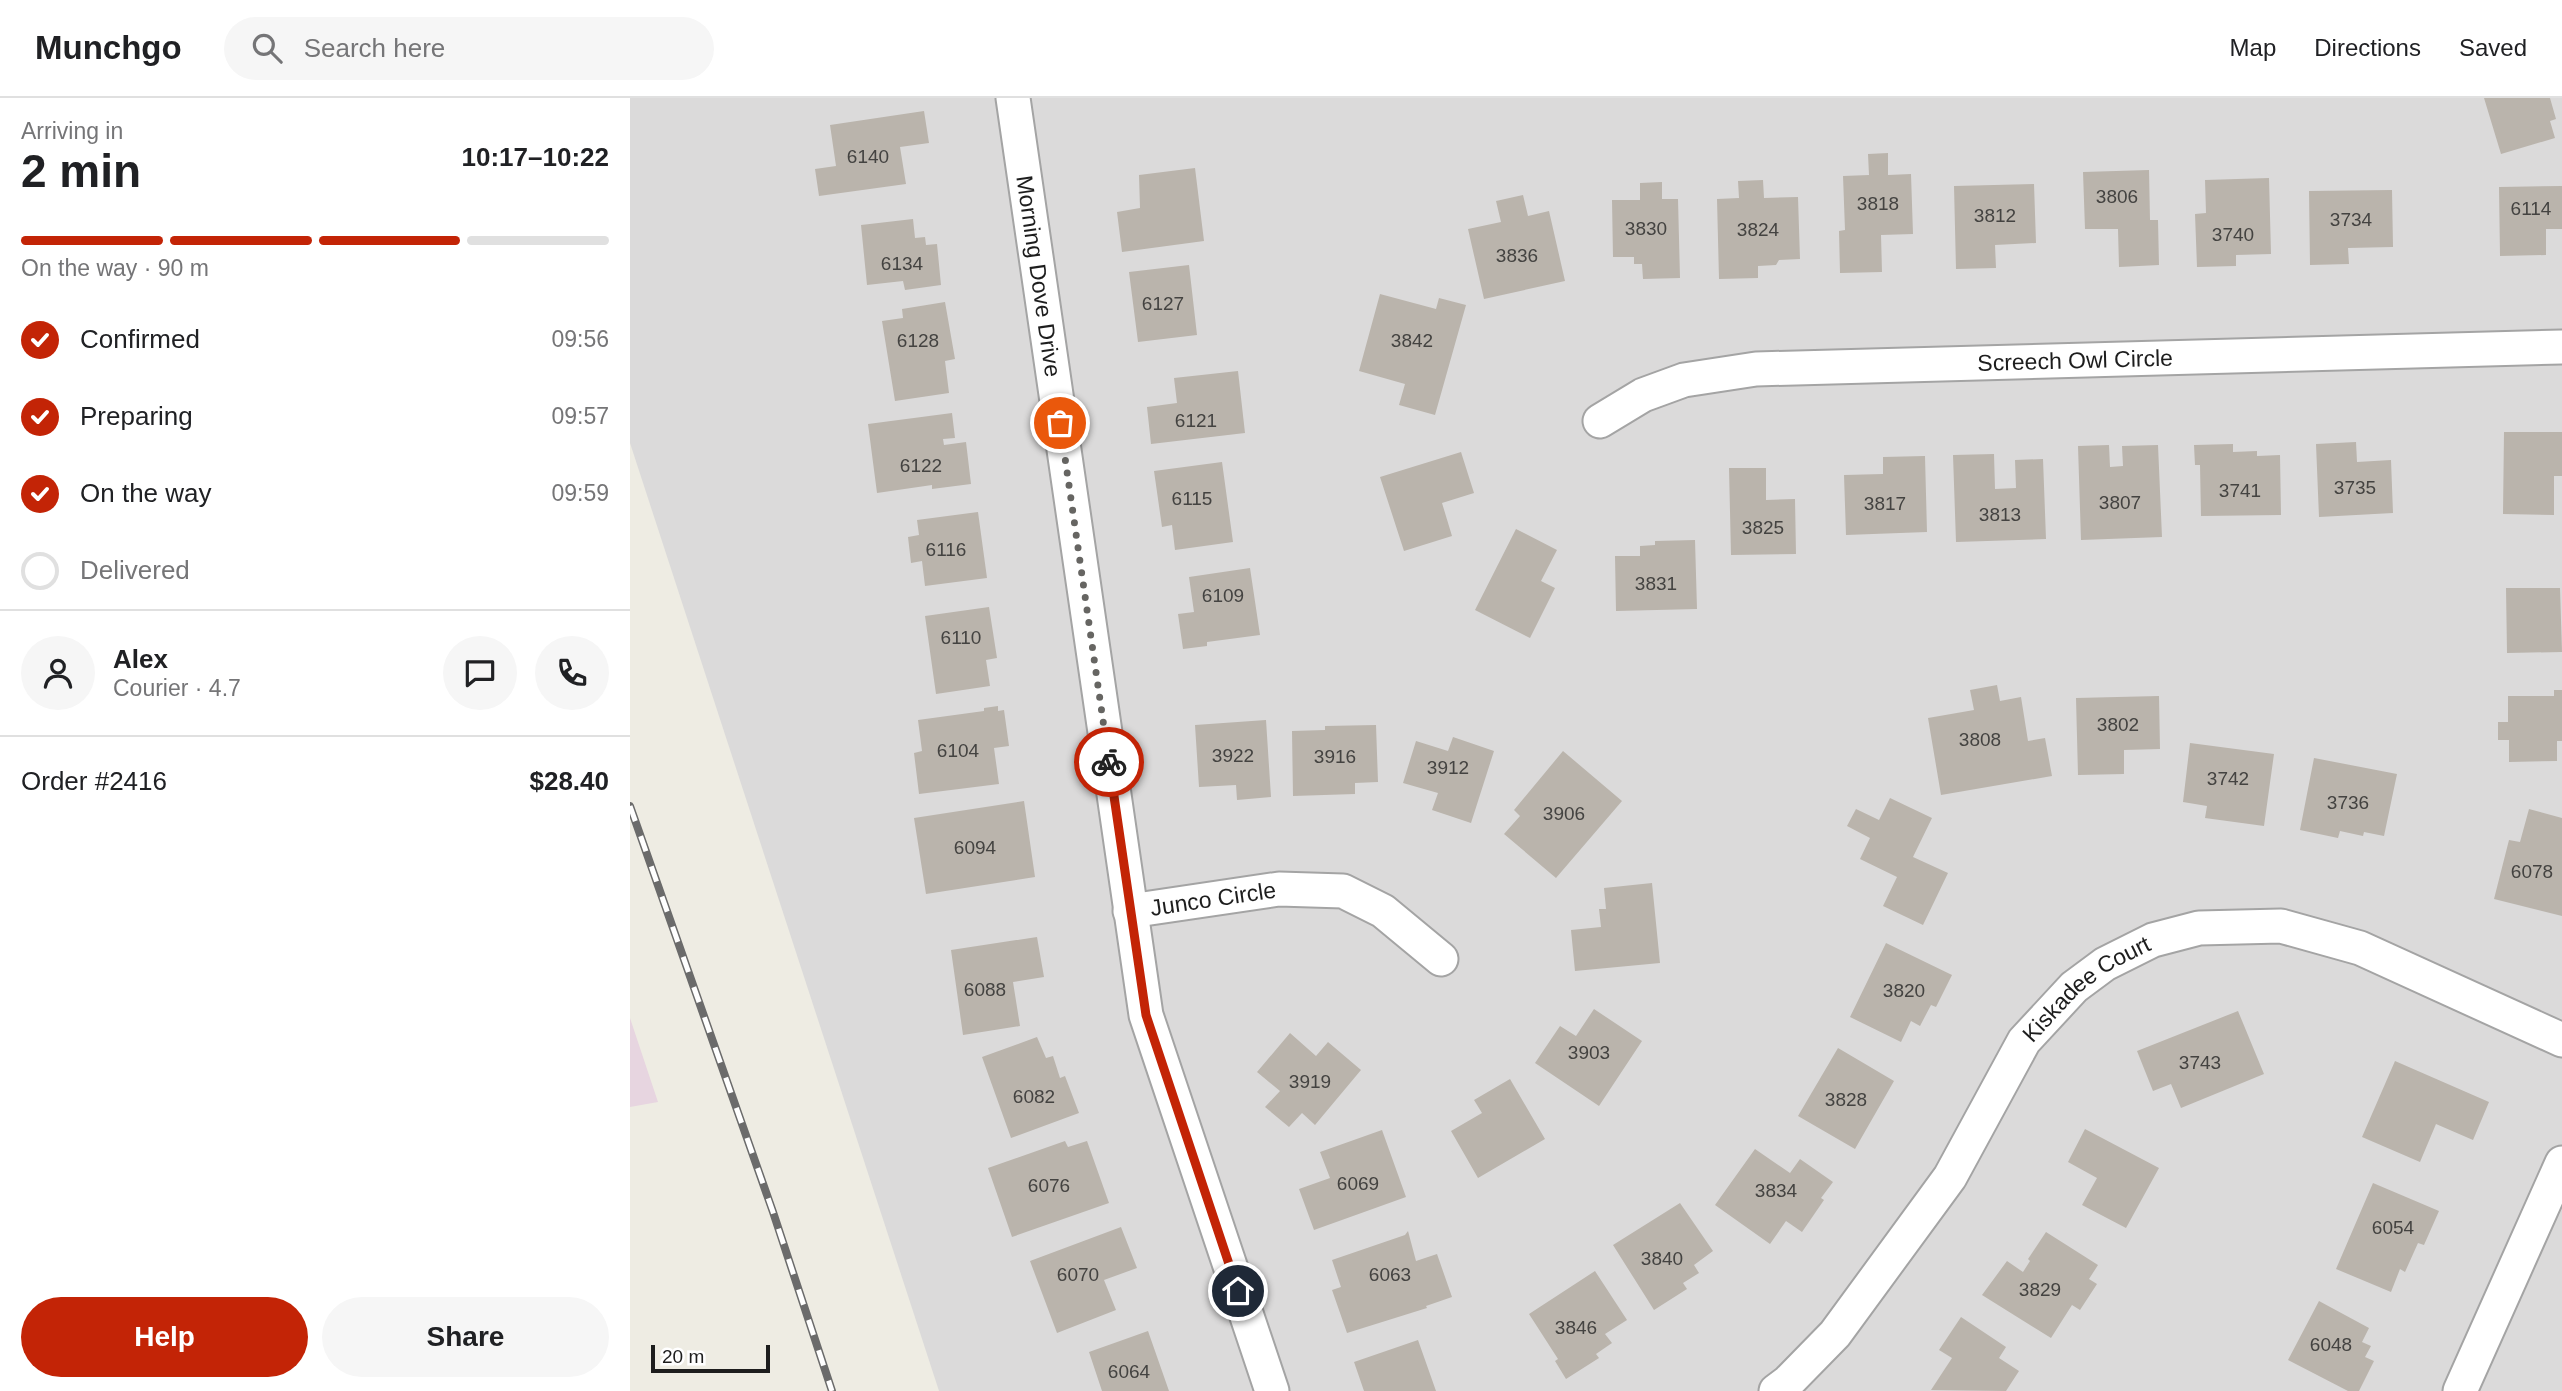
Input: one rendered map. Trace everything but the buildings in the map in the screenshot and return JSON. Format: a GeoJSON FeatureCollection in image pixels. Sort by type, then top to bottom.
{"type":"FeatureCollection","features":[{"type":"Feature","properties":{"kind":"street","name":"Morning Dove Drive"},"geometry":{"type":"LineString","coordinates":[[1013,98],[1130,911]]}},
{"type":"Feature","properties":{"kind":"street","name":"Screech Owl Circle"},"geometry":{"type":"LineString","coordinates":[[1600,421],[1643,395],[1684,380],[1756,369],[2562,347]]}},
{"type":"Feature","properties":{"kind":"street","name":"Junco Circle"},"geometry":{"type":"LineString","coordinates":[[1272,1391],[1146,1015],[1130,911],[1279,889],[1343,891],[1383,911],[1441,959]]}},
{"type":"Feature","properties":{"kind":"street","name":"Kiskadee Court"},"geometry":{"type":"LineString","coordinates":[[1776,1391],[1835,1334],[1950,1177],[2024,1041],[2074,988],[2105,964],[2153,940],[2199,928],[2281,926],[2360,948],[2562,1040]]}},
{"type":"Feature","properties":{"kind":"street"},"geometry":{"type":"LineString","coordinates":[[2460,1391],[2562,1163]]}},
{"type":"Feature","properties":{"kind":"shaded area"},"geometry":{"type":"Polygon","coordinates":[[[630,98],[2562,98],[2562,1391],[939,1391],[630,443],[630,98]]]}},
{"type":"Feature","properties":{"kind":"shaded area"},"geometry":{"type":"Polygon","coordinates":[[[630,1018],[658,1102],[630,1107],[630,1018]]]}},
{"type":"Feature","properties":{"kind":"railway"},"geometry":{"type":"LineString","coordinates":[[630,806],[773,1212],[832,1391]]}},
{"type":"Feature","properties":{"kind":"way so far"},"geometry":{"type":"LineString","coordinates":[[1060,423],[1109,762]]}},
{"type":"Feature","properties":{"kind":"route"},"geometry":{"type":"LineString","coordinates":[[1109,762],[1146,1015],[1238,1291]]}}]}
